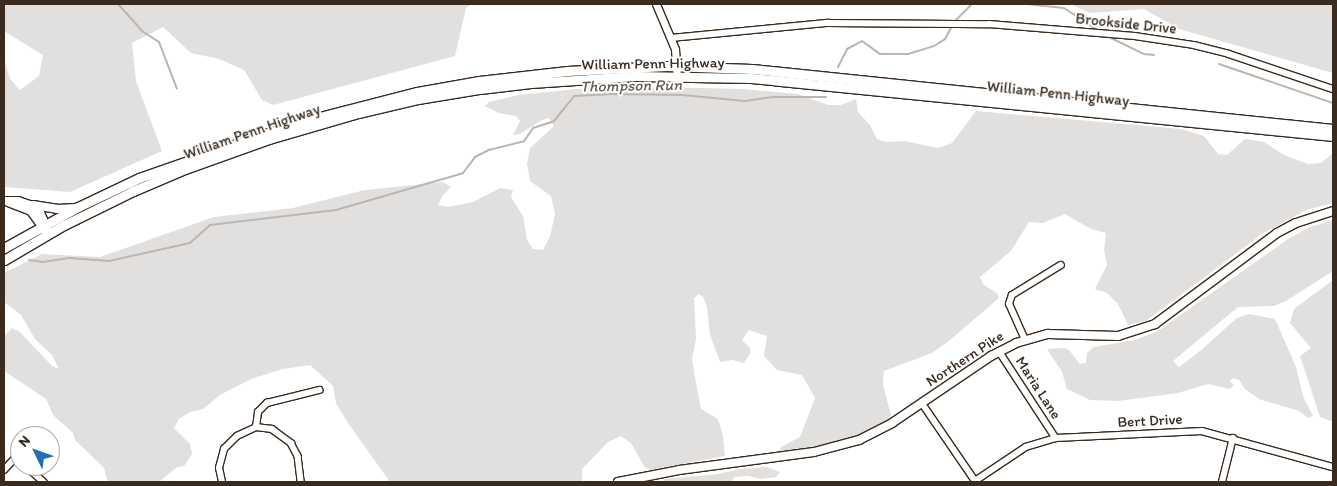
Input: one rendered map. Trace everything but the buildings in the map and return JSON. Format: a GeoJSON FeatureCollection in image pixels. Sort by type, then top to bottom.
{"type":"FeatureCollection","features":[{"type":"Feature","properties":{"kind":"highway","name":"William Penn Highway"},"geometry":{"type":"LineString","coordinates":[[4,248],[78,207],[139,178],[296,123],[379,100],[448,86],[544,73],[604,68],[785,72],[1333,128]]}},
{"type":"Feature","properties":{"kind":"highway","name":"William Penn Highway"},"geometry":{"type":"LineString","coordinates":[[4,260],[48,234],[112,201],[185,169],[278,136],[358,113],[434,96],[500,86],[677,71],[784,80],[1333,136]]}},
{"type":"Feature","properties":{"kind":"main road"},"geometry":{"type":"LineString","coordinates":[[6,201],[18,201],[57,209],[78,207]]}},
{"type":"Feature","properties":{"kind":"main road"},"geometry":{"type":"LineString","coordinates":[[6,201],[31,211],[44,226]]}},
{"type":"Feature","properties":{"kind":"main road"},"geometry":{"type":"LineString","coordinates":[[31,204],[38,209],[48,234]]}},
{"type":"Feature","properties":{"kind":"main road","name":"Northern Pike"},"geometry":{"type":"LineString","coordinates":[[618,482],[679,470],[807,453],[845,445],[879,431],[999,351],[1025,340],[1061,334],[1106,337],[1142,329],[1174,311],[1277,233],[1303,220],[1333,212]]}},
{"type":"Feature","properties":{"kind":"street"},"geometry":{"type":"LineString","coordinates":[[656,4],[676,53],[677,71]]}},
{"type":"Feature","properties":{"kind":"street","name":"Brookside Drive"},"geometry":{"type":"LineString","coordinates":[[671,38],[828,23],[989,24],[1135,36],[1211,48],[1333,89]]}},
{"type":"Feature","properties":{"kind":"street"},"geometry":{"type":"LineString","coordinates":[[1025,340],[1009,304],[1012,295],[1061,265]]}},
{"type":"Feature","properties":{"kind":"street","name":"Maria Lane"},"geometry":{"type":"LineString","coordinates":[[999,351],[1056,438]]}},
{"type":"Feature","properties":{"kind":"street"},"geometry":{"type":"LineString","coordinates":[[256,427],[258,412],[267,403],[319,390]]}},
{"type":"Feature","properties":{"kind":"street"},"geometry":{"type":"LineString","coordinates":[[922,403],[975,482]]}},
{"type":"Feature","properties":{"kind":"street"},"geometry":{"type":"LineString","coordinates":[[222,482],[219,468],[224,449],[237,436],[256,427],[272,429],[291,443],[298,456],[301,482]]}},
{"type":"Feature","properties":{"kind":"street","name":"Bert Drive"},"geometry":{"type":"LineString","coordinates":[[975,482],[1026,447],[1056,438],[1202,431],[1333,467]]}},
{"type":"Feature","properties":{"kind":"street"},"geometry":{"type":"LineString","coordinates":[[1222,482],[1233,438]]}},
{"type":"Feature","properties":{"kind":"shaded area"},"geometry":{"type":"Polygon","coordinates":[[[4,4],[471,4],[466,8],[455,56],[273,105],[262,100],[244,70],[219,59],[191,53],[163,27],[132,43],[136,81],[162,151],[70,192],[4,187],[4,58],[10,79],[20,90],[39,76],[43,55],[4,31],[4,4]]]}},
{"type":"Feature","properties":{"kind":"shaded area"},"geometry":{"type":"Polygon","coordinates":[[[1070,4],[1333,4],[1333,73],[1179,29],[1144,9],[1090,13],[1070,4]]]}},
{"type":"Feature","properties":{"kind":"shaded area"},"geometry":{"type":"Polygon","coordinates":[[[657,87],[743,89],[798,94],[828,105],[841,105],[856,99],[858,112],[870,125],[877,139],[887,142],[904,141],[938,148],[952,143],[976,111],[1181,129],[1204,136],[1218,154],[1227,155],[1245,139],[1264,142],[1284,155],[1308,164],[1321,163],[1333,153],[1333,203],[1306,210],[1262,234],[1146,321],[1128,325],[1118,304],[1107,293],[1095,289],[1107,265],[1104,250],[1106,233],[1091,229],[1065,214],[1043,223],[1029,222],[1011,251],[980,277],[983,284],[998,294],[999,298],[932,353],[884,371],[883,385],[891,415],[888,421],[860,435],[819,447],[779,452],[781,447],[800,437],[815,398],[802,375],[777,370],[764,356],[767,336],[749,330],[742,340],[750,348],[750,354],[744,363],[732,360],[720,362],[710,335],[707,307],[703,297],[699,294],[694,298],[696,339],[692,359],[701,409],[718,419],[723,436],[725,456],[650,470],[644,466],[631,443],[621,436],[608,442],[582,469],[582,482],[390,482],[336,403],[333,386],[310,365],[283,369],[251,379],[220,395],[203,409],[190,412],[179,419],[174,428],[190,444],[192,454],[185,465],[176,468],[159,482],[110,482],[107,479],[104,468],[75,440],[73,433],[53,415],[46,399],[4,371],[4,336],[12,328],[20,332],[52,366],[59,369],[52,355],[35,339],[21,315],[4,302],[4,273],[42,254],[100,257],[214,217],[293,208],[365,190],[443,182],[451,187],[442,196],[438,205],[448,207],[473,202],[500,188],[513,190],[511,197],[523,216],[527,240],[533,249],[543,250],[550,236],[555,214],[551,196],[530,181],[527,164],[530,148],[554,126],[549,118],[542,120],[520,134],[513,135],[520,121],[516,116],[499,113],[485,106],[489,102],[519,95],[577,89],[657,87]]]}},
{"type":"Feature","properties":{"kind":"shaded area"},"geometry":{"type":"Polygon","coordinates":[[[1333,220],[1333,271],[1286,301],[1274,306],[1238,307],[1173,361],[1179,367],[1237,318],[1249,314],[1275,319],[1296,367],[1303,396],[1313,416],[1308,418],[1299,411],[1259,399],[1245,389],[1239,380],[1233,378],[1230,381],[1234,385],[1230,389],[1208,384],[1178,393],[1118,401],[1090,400],[1067,389],[1062,372],[1047,349],[1064,348],[1069,350],[1080,364],[1086,363],[1087,353],[1094,347],[1135,340],[1158,331],[1288,239],[1310,227],[1333,220]]]}},
{"type":"Feature","properties":{"kind":"shaded area"},"geometry":{"type":"Polygon","coordinates":[[[1333,280],[1333,422],[1320,417],[1300,356],[1311,348],[1290,323],[1294,309],[1333,280]]]}},
{"type":"Feature","properties":{"kind":"shaded area"},"geometry":{"type":"Polygon","coordinates":[[[767,467],[780,472],[776,477],[762,479],[748,476],[734,477],[732,482],[664,482],[664,479],[767,467]]]}},
{"type":"Feature","properties":{"kind":"waterway"},"geometry":{"type":"LineString","coordinates":[[118,4],[142,31],[159,42],[177,89]]}},
{"type":"Feature","properties":{"kind":"waterway","name":"Thompson Run"},"geometry":{"type":"LineString","coordinates":[[954,22],[972,4]]}},
{"type":"Feature","properties":{"kind":"waterway","name":"Thompson Run"},"geometry":{"type":"LineString","coordinates":[[1026,4],[1064,8],[1099,31]]}},
{"type":"Feature","properties":{"kind":"waterway","name":"Thompson Run"},"geometry":{"type":"LineString","coordinates":[[838,67],[847,49],[862,41],[880,54],[908,54],[934,46],[945,39],[952,26]]}},
{"type":"Feature","properties":{"kind":"waterway","name":"Thompson Run"},"geometry":{"type":"LineString","coordinates":[[1109,37],[1144,54],[1154,55]]}},
{"type":"Feature","properties":{"kind":"waterway","name":"Thompson Run"},"geometry":{"type":"LineString","coordinates":[[1219,64],[1333,103]]}},
{"type":"Feature","properties":{"kind":"waterway","name":"Thompson Run"},"geometry":{"type":"LineString","coordinates":[[29,260],[43,262],[69,258],[109,261],[190,243],[210,225],[336,210],[463,173],[475,157],[489,150],[524,141],[533,128],[554,121],[574,96],[609,94],[682,95],[745,101],[774,97],[826,97]]}}]}
